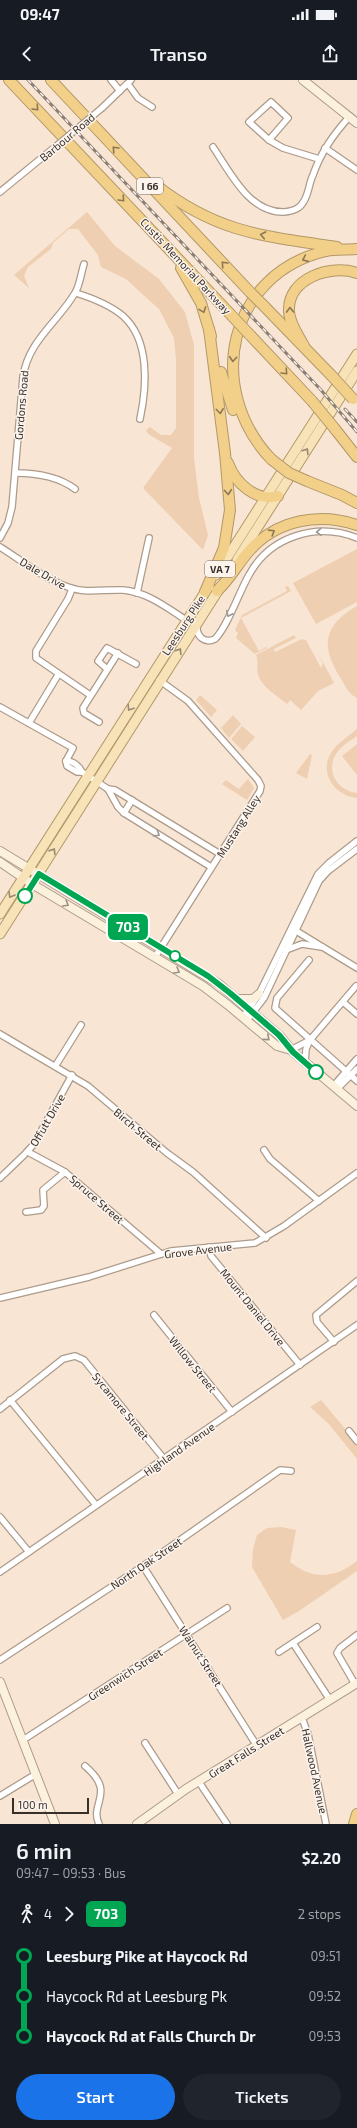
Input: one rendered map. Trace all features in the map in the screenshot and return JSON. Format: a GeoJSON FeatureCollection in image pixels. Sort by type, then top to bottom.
{"type":"FeatureCollection","features":[{"type":"Feature","properties":{"kind":"highway","name":"Custis Memorial Parkway"},"geometry":{"type":"LineString","coordinates":[[9,80],[312,401],[357,457]]}},
{"type":"Feature","properties":{"kind":"highway","name":"I 66"},"geometry":{"type":"LineString","coordinates":[[51,80],[129,165],[250,292],[304,346],[355,401]]}},
{"type":"Feature","properties":{"kind":"highway"},"geometry":{"type":"LineString","coordinates":[[129,165],[186,207],[226,226],[265,236],[357,249]]}},
{"type":"Feature","properties":{"kind":"highway"},"geometry":{"type":"LineString","coordinates":[[152,230],[188,278],[201,303],[224,386],[236,419],[248,437],[268,456],[290,473],[357,503]]}},
{"type":"Feature","properties":{"kind":"highway"},"geometry":{"type":"LineString","coordinates":[[268,456],[246,426],[234,390],[232,373],[234,348],[245,315],[265,286],[288,268],[324,252],[357,249]]}},
{"type":"Feature","properties":{"kind":"highway"},"geometry":{"type":"LineString","coordinates":[[304,346],[290,319],[289,307],[295,290],[304,281],[324,272],[338,270],[357,273]]}},
{"type":"Feature","properties":{"kind":"highway"},"geometry":{"type":"LineString","coordinates":[[205,592],[224,548],[229,522],[225,453],[209,329]]}},
{"type":"Feature","properties":{"kind":"highway"},"geometry":{"type":"LineString","coordinates":[[225,453],[229,468],[238,480],[252,492],[266,498],[278,496]]}},
{"type":"Feature","properties":{"kind":"highway"},"geometry":{"type":"LineString","coordinates":[[218,591],[231,577],[249,550],[266,536],[280,528],[302,520],[319,519],[338,520],[357,525]]}},
{"type":"Feature","properties":{"kind":"highway"},"geometry":{"type":"LineString","coordinates":[[354,1824],[357,1814]]}},
{"type":"Feature","properties":{"kind":"main road"},"geometry":{"type":"LineString","coordinates":[[303,80],[357,123]]}},
{"type":"Feature","properties":{"kind":"main road","name":"Leesburg Pike"},"geometry":{"type":"LineString","coordinates":[[22,877],[85,774],[266,498],[357,354]]}},
{"type":"Feature","properties":{"kind":"main road","name":"Leesburg Pike"},"geometry":{"type":"LineString","coordinates":[[32,884],[357,371]]}},
{"type":"Feature","properties":{"kind":"main road"},"geometry":{"type":"LineString","coordinates":[[0,851],[208,976],[252,1011],[279,1035],[290,1050],[357,1106]]}},
{"type":"Feature","properties":{"kind":"main road"},"geometry":{"type":"LineString","coordinates":[[0,862],[32,884],[203,986],[245,1018],[277,1046],[290,1050]]}},
{"type":"Feature","properties":{"kind":"main road","name":"VA 7"},"geometry":{"type":"LineString","coordinates":[[0,914],[22,877]]}},
{"type":"Feature","properties":{"kind":"main road","name":"VA 7"},"geometry":{"type":"LineString","coordinates":[[0,934],[32,884]]}},
{"type":"Feature","properties":{"kind":"main road"},"geometry":{"type":"LineString","coordinates":[[238,999],[253,999],[259,994]]}},
{"type":"Feature","properties":{"kind":"main road"},"geometry":{"type":"LineString","coordinates":[[0,1682],[55,1824]]}},
{"type":"Feature","properties":{"kind":"main road","name":"Great Falls Street"},"geometry":{"type":"LineString","coordinates":[[140,1823],[178,1794],[356,1683]]}},
{"type":"Feature","properties":{"kind":"street"},"geometry":{"type":"LineString","coordinates":[[111,80],[120,91]]}},
{"type":"Feature","properties":{"kind":"street"},"geometry":{"type":"LineString","coordinates":[[130,82],[138,98],[152,107]]}},
{"type":"Feature","properties":{"kind":"street","name":"Barbour Road"},"geometry":{"type":"LineString","coordinates":[[0,192],[102,108],[130,82]]}},
{"type":"Feature","properties":{"kind":"street"},"geometry":{"type":"LineString","coordinates":[[269,140],[288,118],[271,102],[249,122],[269,140],[283,148],[319,159]]}},
{"type":"Feature","properties":{"kind":"street"},"geometry":{"type":"LineString","coordinates":[[213,148],[254,202],[273,211],[288,211],[297,209],[305,200],[319,159],[325,148],[350,116]]}},
{"type":"Feature","properties":{"kind":"street"},"geometry":{"type":"LineString","coordinates":[[325,148],[357,170]]}},
{"type":"Feature","properties":{"kind":"street","name":"Gordons Road"},"geometry":{"type":"LineString","coordinates":[[0,538],[10,518],[23,377],[27,359],[41,336],[76,293],[84,264]]}},
{"type":"Feature","properties":{"kind":"street"},"geometry":{"type":"LineString","coordinates":[[76,293],[100,302],[122,315],[137,334],[142,348],[144,367],[143,402],[140,418]]}},
{"type":"Feature","properties":{"kind":"street"},"geometry":{"type":"LineString","coordinates":[[15,473],[49,478],[63,482],[75,489]]}},
{"type":"Feature","properties":{"kind":"street"},"geometry":{"type":"LineString","coordinates":[[198,621],[197,629],[200,638],[205,641],[215,639],[251,571],[264,555],[281,542],[301,534],[321,531],[341,533],[357,538]]}},
{"type":"Feature","properties":{"kind":"street"},"geometry":{"type":"LineString","coordinates":[[137,593],[149,538]]}},
{"type":"Feature","properties":{"kind":"street","name":"Dale Drive"},"geometry":{"type":"LineString","coordinates":[[0,546],[47,577],[72,588],[90,591],[123,590],[137,593],[161,603],[186,620]]}},
{"type":"Feature","properties":{"kind":"street"},"geometry":{"type":"LineString","coordinates":[[72,588],[68,599],[35,654],[38,662],[90,695]]}},
{"type":"Feature","properties":{"kind":"street"},"geometry":{"type":"LineString","coordinates":[[107,669],[98,661],[105,649],[110,648],[136,664]]}},
{"type":"Feature","properties":{"kind":"street"},"geometry":{"type":"LineString","coordinates":[[99,722],[82,711],[90,695],[118,653]]}},
{"type":"Feature","properties":{"kind":"street"},"geometry":{"type":"LineString","coordinates":[[29,723],[58,675]]}},
{"type":"Feature","properties":{"kind":"street","name":"Mustang Alley"},"geometry":{"type":"LineString","coordinates":[[151,675],[188,701],[260,783],[260,791],[155,958]]}},
{"type":"Feature","properties":{"kind":"street"},"geometry":{"type":"LineString","coordinates":[[0,707],[73,748],[66,761],[67,766],[77,772],[85,774],[108,789],[124,813],[212,867]]}},
{"type":"Feature","properties":{"kind":"street"},"geometry":{"type":"LineString","coordinates":[[108,789],[114,790],[132,800],[220,854]]}},
{"type":"Feature","properties":{"kind":"street"},"geometry":{"type":"LineString","coordinates":[[124,813],[132,800]]}},
{"type":"Feature","properties":{"kind":"street"},"geometry":{"type":"LineString","coordinates":[[245,1018],[264,998],[318,874],[329,863],[357,841]]}},
{"type":"Feature","properties":{"kind":"street"},"geometry":{"type":"LineString","coordinates":[[252,1011],[259,994],[322,876],[357,849]]}},
{"type":"Feature","properties":{"kind":"street"},"geometry":{"type":"LineString","coordinates":[[293,929],[357,968]]}},
{"type":"Feature","properties":{"kind":"street"},"geometry":{"type":"LineString","coordinates":[[286,950],[302,944],[328,949]]}},
{"type":"Feature","properties":{"kind":"street"},"geometry":{"type":"LineString","coordinates":[[309,960],[277,998],[274,1005],[278,1012],[357,1081]]}},
{"type":"Feature","properties":{"kind":"street"},"geometry":{"type":"LineString","coordinates":[[290,1050],[310,1040],[356,986]]}},
{"type":"Feature","properties":{"kind":"street"},"geometry":{"type":"LineString","coordinates":[[343,1002],[357,1014]]}},
{"type":"Feature","properties":{"kind":"street"},"geometry":{"type":"LineString","coordinates":[[56,1065],[81,1025]]}},
{"type":"Feature","properties":{"kind":"street","name":"Birch Street"},"geometry":{"type":"LineString","coordinates":[[0,1034],[56,1065],[88,1086],[167,1153],[193,1172],[266,1238]]}},
{"type":"Feature","properties":{"kind":"street"},"geometry":{"type":"LineString","coordinates":[[305,1063],[306,1052],[310,1040]]}},
{"type":"Feature","properties":{"kind":"street"},"geometry":{"type":"LineString","coordinates":[[337,1089],[336,1083],[357,1059]]}},
{"type":"Feature","properties":{"kind":"street"},"geometry":{"type":"LineString","coordinates":[[337,1089],[357,1069]]}},
{"type":"Feature","properties":{"kind":"street","name":"Offutt Drive"},"geometry":{"type":"LineString","coordinates":[[0,1178],[28,1152],[72,1075]]}},
{"type":"Feature","properties":{"kind":"street"},"geometry":{"type":"LineString","coordinates":[[264,1150],[270,1159],[319,1201]]}},
{"type":"Feature","properties":{"kind":"street","name":"Spruce Street"},"geometry":{"type":"LineString","coordinates":[[28,1152],[66,1172],[160,1254]]}},
{"type":"Feature","properties":{"kind":"street"},"geometry":{"type":"LineString","coordinates":[[26,1212],[41,1210],[44,1206],[44,1190],[66,1172]]}},
{"type":"Feature","properties":{"kind":"street","name":"Grove Avenue"},"geometry":{"type":"LineString","coordinates":[[0,1298],[89,1277],[160,1254],[185,1249],[255,1243],[266,1238],[357,1173]]}},
{"type":"Feature","properties":{"kind":"street","name":"Mount Daniel Drive"},"geometry":{"type":"LineString","coordinates":[[209,1247],[211,1256],[300,1365]]}},
{"type":"Feature","properties":{"kind":"street"},"geometry":{"type":"LineString","coordinates":[[334,1342],[317,1322],[316,1315],[357,1281]]}},
{"type":"Feature","properties":{"kind":"street","name":"Willow Street"},"geometry":{"type":"LineString","coordinates":[[154,1315],[232,1412]]}},
{"type":"Feature","properties":{"kind":"street","name":"Highland Avenue"},"geometry":{"type":"LineString","coordinates":[[0,1572],[357,1325]]}},
{"type":"Feature","properties":{"kind":"street","name":"Sycamore Street"},"geometry":{"type":"LineString","coordinates":[[10,1400],[63,1359],[75,1356],[84,1360],[164,1459]]}},
{"type":"Feature","properties":{"kind":"street"},"geometry":{"type":"LineString","coordinates":[[0,1409],[10,1400],[96,1505]]}},
{"type":"Feature","properties":{"kind":"street"},"geometry":{"type":"LineString","coordinates":[[349,1431],[357,1441]]}},
{"type":"Feature","properties":{"kind":"street","name":"North Oak Street"},"geometry":{"type":"LineString","coordinates":[[0,1660],[144,1566],[280,1470],[291,1471]]}},
{"type":"Feature","properties":{"kind":"street"},"geometry":{"type":"LineString","coordinates":[[0,1517],[29,1552]]}},
{"type":"Feature","properties":{"kind":"street","name":"Walnut Street"},"geometry":{"type":"LineString","coordinates":[[144,1566],[257,1746]]}},
{"type":"Feature","properties":{"kind":"street","name":"Greenwich Street"},"geometry":{"type":"LineString","coordinates":[[23,1740],[227,1608]]}},
{"type":"Feature","properties":{"kind":"street"},"geometry":{"type":"LineString","coordinates":[[279,1652],[318,1627]]}},
{"type":"Feature","properties":{"kind":"street"},"geometry":{"type":"LineString","coordinates":[[356,1683],[338,1653],[340,1648],[357,1635]]}},
{"type":"Feature","properties":{"kind":"street"},"geometry":{"type":"LineString","coordinates":[[293,1643],[330,1700]]}},
{"type":"Feature","properties":{"kind":"street","name":"Hallwood Avenue"},"geometry":{"type":"LineString","coordinates":[[302,1718],[308,1734],[326,1824]]}},
{"type":"Feature","properties":{"kind":"street"},"geometry":{"type":"LineString","coordinates":[[145,1743],[178,1794]]}},
{"type":"Feature","properties":{"kind":"street"},"geometry":{"type":"LineString","coordinates":[[85,1766],[98,1779],[100,1785],[101,1795],[97,1812],[99,1824]]}},
{"type":"Feature","properties":{"kind":"street"},"geometry":{"type":"LineString","coordinates":[[0,1796],[36,1774]]}},
{"type":"Feature","properties":{"kind":"street"},"geometry":{"type":"LineString","coordinates":[[199,1782],[227,1824]]}},
{"type":"Feature","properties":{"kind":"shaded area"},"geometry":{"type":"Polygon","coordinates":[[[87,212],[115,246],[159,279],[185,312],[194,345],[194,458],[199,498],[208,535],[203,550],[143,488],[172,448],[148,434],[146,430],[150,427],[161,435],[171,435],[176,428],[176,359],[174,338],[159,309],[126,279],[101,267],[98,255],[78,229],[69,229],[53,243],[51,249],[28,267],[24,276],[29,288],[14,275],[87,212]]]}},
{"type":"Feature","properties":{"kind":"shaded area"},"geometry":{"type":"Polygon","coordinates":[[[357,549],[357,602],[316,624],[293,583],[357,549]]]}},
{"type":"Feature","properties":{"kind":"shaded area"},"geometry":{"type":"Polygon","coordinates":[[[288,586],[291,591],[241,618],[259,651],[266,647],[267,648],[255,654],[236,638],[238,633],[235,630],[242,615],[287,591],[285,587],[288,586]]]}},
{"type":"Feature","properties":{"kind":"shaded area"},"geometry":{"type":"Polygon","coordinates":[[[357,606],[357,698],[347,689],[334,666],[328,645],[332,628],[346,613],[357,606]]]}},
{"type":"Feature","properties":{"kind":"shaded area"},"geometry":{"type":"Polygon","coordinates":[[[294,635],[296,638],[274,649],[275,652],[302,639],[306,640],[321,668],[323,664],[318,653],[334,683],[318,691],[301,710],[290,700],[287,704],[270,691],[262,683],[257,671],[256,655],[294,635]]]}},
{"type":"Feature","properties":{"kind":"shaded area"},"geometry":{"type":"Polygon","coordinates":[[[200,695],[217,710],[211,717],[196,700],[200,695]]]}},
{"type":"Feature","properties":{"kind":"shaded area"},"geometry":{"type":"Polygon","coordinates":[[[233,715],[241,724],[229,738],[221,728],[233,715]]]}},
{"type":"Feature","properties":{"kind":"shaded area"},"geometry":{"type":"Polygon","coordinates":[[[242,726],[255,737],[243,751],[231,739],[242,726]]]}},
{"type":"Feature","properties":{"kind":"shaded area"},"geometry":{"type":"Polygon","coordinates":[[[357,729],[357,736],[338,751],[332,767],[335,780],[339,785],[344,789],[357,793],[357,798],[341,793],[335,787],[327,774],[327,766],[328,758],[333,750],[357,729]]]}},
{"type":"Feature","properties":{"kind":"shaded area"},"geometry":{"type":"Polygon","coordinates":[[[357,744],[357,775],[342,756],[357,744]]]}},
{"type":"Feature","properties":{"kind":"shaded area"},"geometry":{"type":"Polygon","coordinates":[[[310,754],[312,755],[307,779],[296,773],[310,754]]]}},
{"type":"Feature","properties":{"kind":"shaded area"},"geometry":{"type":"Polygon","coordinates":[[[248,779],[254,788],[247,800],[222,784],[226,780],[239,789],[248,779]]]}},
{"type":"Feature","properties":{"kind":"shaded area"},"geometry":{"type":"Polygon","coordinates":[[[321,1400],[357,1443],[357,1459],[329,1424],[310,1407],[321,1400]]]}},
{"type":"Feature","properties":{"kind":"shaded area"},"geometry":{"type":"Polygon","coordinates":[[[281,1527],[296,1530],[290,1562],[307,1572],[324,1575],[332,1574],[357,1561],[357,1571],[299,1611],[283,1620],[252,1567],[253,1549],[257,1535],[267,1528],[281,1527]]]}},
{"type":"Feature","properties":{"kind":"railway"},"geometry":{"type":"LineString","coordinates":[[28,80],[321,390],[357,432]]}},
{"type":"Feature","properties":{"kind":"railway"},"geometry":{"type":"LineString","coordinates":[[345,409],[357,422]]}},
{"type":"Feature","properties":{"kind":"bus line","name":"703"},"geometry":{"type":"LineString","coordinates":[[25,896],[39,874],[125,926],[202,973],[230,993],[279,1035],[290,1050],[316,1072]]}}]}
